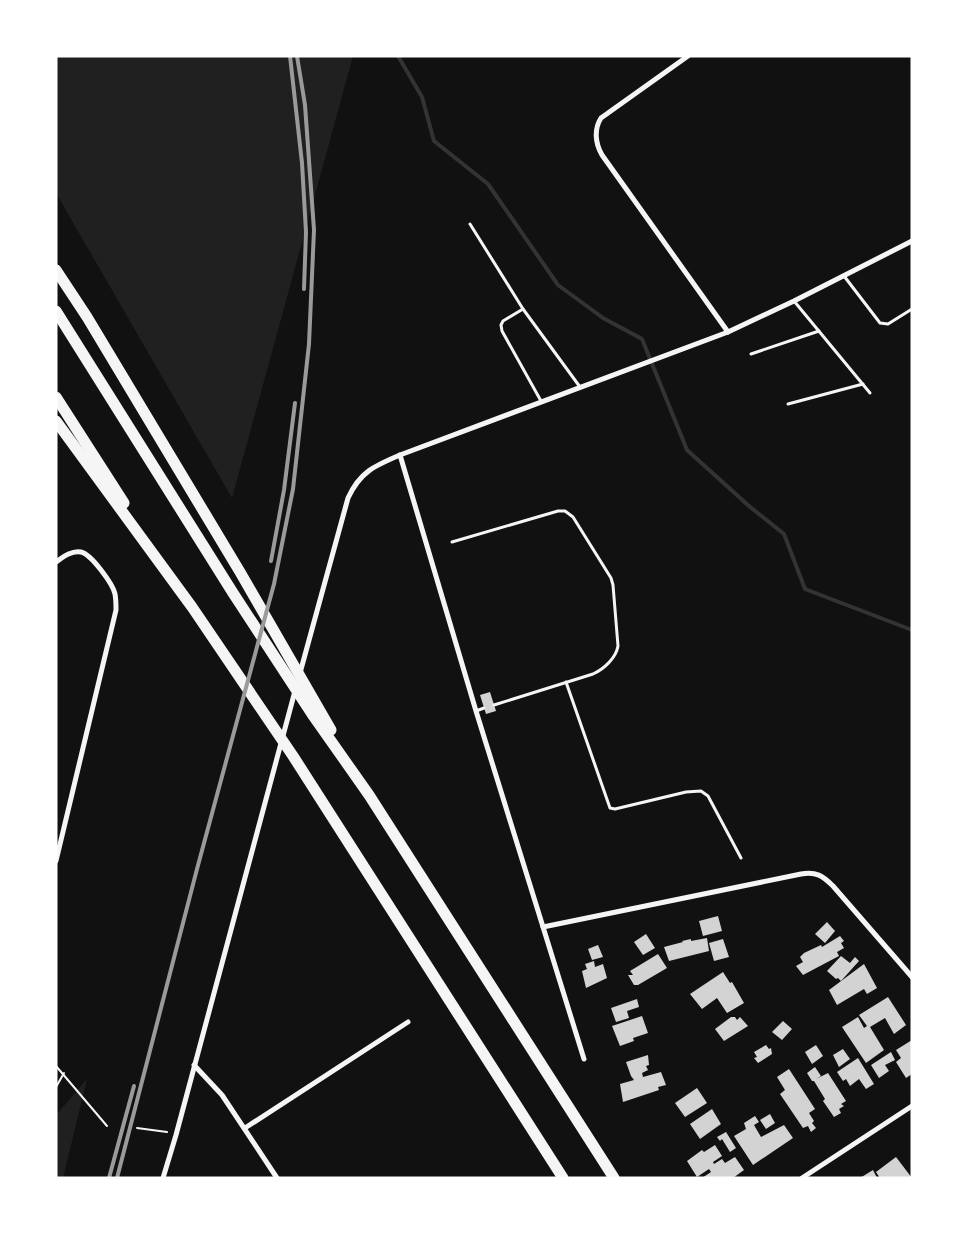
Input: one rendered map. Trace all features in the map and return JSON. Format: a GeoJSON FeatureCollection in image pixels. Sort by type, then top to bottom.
{"type":"FeatureCollection","features":[{"type":"Feature","properties":{"kind":"highway"},"geometry":{"type":"LineString","coordinates":[[56,270],[87,317],[240,572],[315,709],[368,796],[614,1178]]}},
{"type":"Feature","properties":{"kind":"highway"},"geometry":{"type":"LineString","coordinates":[[56,311],[233,593],[315,709]]}},
{"type":"Feature","properties":{"kind":"highway"},"geometry":{"type":"LineString","coordinates":[[56,397],[192,607],[293,756],[563,1178]]}},
{"type":"Feature","properties":{"kind":"highway"},"geometry":{"type":"LineString","coordinates":[[56,421],[192,607]]}},
{"type":"Feature","properties":{"kind":"street"},"geometry":{"type":"LineString","coordinates":[[688,56],[601,118],[596,134],[597,147],[728,332]]}},
{"type":"Feature","properties":{"kind":"street"},"geometry":{"type":"LineString","coordinates":[[163,1178],[348,498],[354,487],[369,470],[400,455],[728,332],[844,276],[912,240]]}},
{"type":"Feature","properties":{"kind":"street"},"geometry":{"type":"LineString","coordinates":[[400,455],[476,711],[584,1059]]}},
{"type":"Feature","properties":{"kind":"street"},"geometry":{"type":"LineString","coordinates":[[56,562],[65,556],[84,552],[113,587],[116,610],[56,861]]}},
{"type":"Feature","properties":{"kind":"street"},"geometry":{"type":"LineString","coordinates":[[543,927],[811,872],[819,874],[833,886],[912,977]]}},
{"type":"Feature","properties":{"kind":"street"},"geometry":{"type":"LineString","coordinates":[[245,1128],[408,1022]]}},
{"type":"Feature","properties":{"kind":"street"},"geometry":{"type":"LineString","coordinates":[[194,1065],[222,1095],[277,1178]]}},
{"type":"Feature","properties":{"kind":"street"},"geometry":{"type":"LineString","coordinates":[[802,1178],[912,1106]]}},
{"type":"Feature","properties":{"kind":"lane"},"geometry":{"type":"LineString","coordinates":[[470,224],[523,309],[580,387]]}},
{"type":"Feature","properties":{"kind":"lane"},"geometry":{"type":"LineString","coordinates":[[844,276],[880,323],[888,324],[912,309]]}},
{"type":"Feature","properties":{"kind":"lane"},"geometry":{"type":"LineString","coordinates":[[794,301],[870,393]]}},
{"type":"Feature","properties":{"kind":"lane"},"geometry":{"type":"LineString","coordinates":[[523,309],[503,321],[500,325],[502,332],[542,401]]}},
{"type":"Feature","properties":{"kind":"lane"},"geometry":{"type":"LineString","coordinates":[[751,354],[819,331]]}},
{"type":"Feature","properties":{"kind":"lane"},"geometry":{"type":"LineString","coordinates":[[788,404],[863,384]]}},
{"type":"Feature","properties":{"kind":"lane"},"geometry":{"type":"LineString","coordinates":[[452,542],[558,511],[565,511],[572,517],[611,578],[613,585],[618,646],[617,653],[601,670],[494,705]]}},
{"type":"Feature","properties":{"kind":"lane"},"geometry":{"type":"LineString","coordinates":[[566,682],[610,808],[615,809],[686,792],[701,791],[708,796],[740,858]]}},
{"type":"Feature","properties":{"kind":"lane"},"geometry":{"type":"LineString","coordinates":[[476,711],[484,708]]}},
{"type":"Feature","properties":{"kind":"path"},"geometry":{"type":"LineString","coordinates":[[56,1066],[64,1073],[107,1126]]}},
{"type":"Feature","properties":{"kind":"path"},"geometry":{"type":"LineString","coordinates":[[56,1087],[64,1073]]}},
{"type":"Feature","properties":{"kind":"path"},"geometry":{"type":"LineString","coordinates":[[137,1128],[170,1132],[176,1135]]}},
{"type":"Feature","properties":{"kind":"shaded area"},"geometry":{"type":"Polygon","coordinates":[[[56,56],[353,56],[232,498],[56,193],[56,56]]]}},
{"type":"Feature","properties":{"kind":"shaded area"},"geometry":{"type":"Polygon","coordinates":[[[87,1079],[63,1178],[56,1178],[56,1115],[87,1079]]]}},
{"type":"Feature","properties":{"kind":"building"},"geometry":{"type":"Polygon","coordinates":[[[490,692],[496,711],[486,714],[480,695],[490,692]]]}},
{"type":"Feature","properties":{"kind":"building"},"geometry":{"type":"Polygon","coordinates":[[[718,916],[722,931],[703,936],[699,921],[718,916]]]}},
{"type":"Feature","properties":{"kind":"building"},"geometry":{"type":"Polygon","coordinates":[[[827,922],[835,931],[825,943],[815,934],[827,922]]]}},
{"type":"Feature","properties":{"kind":"building"},"geometry":{"type":"Polygon","coordinates":[[[646,934],[655,948],[643,955],[634,942],[646,934]]]}},
{"type":"Feature","properties":{"kind":"building"},"geometry":{"type":"Polygon","coordinates":[[[840,936],[844,941],[841,943],[844,948],[837,952],[839,956],[803,975],[796,966],[803,962],[800,957],[804,953],[821,945],[822,947],[840,936]]]}},
{"type":"Feature","properties":{"kind":"building"},"geometry":{"type":"Polygon","coordinates":[[[707,938],[709,951],[669,961],[664,947],[691,939],[691,941],[707,938]]]}},
{"type":"Feature","properties":{"kind":"building"},"geometry":{"type":"Polygon","coordinates":[[[723,939],[729,957],[714,961],[709,943],[723,939]]]}},
{"type":"Feature","properties":{"kind":"building"},"geometry":{"type":"Polygon","coordinates":[[[598,945],[603,957],[592,960],[588,949],[598,945]]]}},
{"type":"Feature","properties":{"kind":"building"},"geometry":{"type":"Polygon","coordinates":[[[658,954],[667,968],[638,985],[634,985],[628,975],[633,975],[630,971],[658,954]]]}},
{"type":"Feature","properties":{"kind":"building"},"geometry":{"type":"Polygon","coordinates":[[[841,956],[850,963],[855,957],[859,961],[841,981],[827,971],[841,956]]]}},
{"type":"Feature","properties":{"kind":"building"},"geometry":{"type":"Polygon","coordinates":[[[594,961],[595,967],[603,964],[607,978],[586,988],[582,971],[587,969],[585,964],[594,961]]]}},
{"type":"Feature","properties":{"kind":"building"},"geometry":{"type":"Polygon","coordinates":[[[864,964],[877,988],[867,994],[864,989],[837,1005],[829,990],[864,964]]]}},
{"type":"Feature","properties":{"kind":"building"},"geometry":{"type":"Polygon","coordinates":[[[723,972],[730,983],[732,982],[744,1003],[727,1013],[717,998],[702,1009],[690,994],[723,972]]]}},
{"type":"Feature","properties":{"kind":"building"},"geometry":{"type":"Polygon","coordinates":[[[888,997],[906,1025],[894,1034],[885,1018],[870,1027],[884,1050],[866,1063],[842,1027],[858,1017],[864,1028],[867,1026],[859,1015],[888,997]]]}},
{"type":"Feature","properties":{"kind":"building"},"geometry":{"type":"Polygon","coordinates":[[[637,999],[639,1007],[627,1011],[629,1018],[616,1022],[611,1008],[637,999]]]}},
{"type":"Feature","properties":{"kind":"building"},"geometry":{"type":"Polygon","coordinates":[[[642,1016],[648,1033],[633,1038],[634,1041],[620,1046],[612,1026],[642,1016]]]}},
{"type":"Feature","properties":{"kind":"building"},"geometry":{"type":"Polygon","coordinates":[[[731,1017],[735,1017],[737,1020],[740,1017],[748,1026],[724,1041],[715,1029],[731,1017]]]}},
{"type":"Feature","properties":{"kind":"building"},"geometry":{"type":"Polygon","coordinates":[[[783,1021],[792,1029],[782,1040],[772,1032],[783,1021]]]}},
{"type":"Feature","properties":{"kind":"building"},"geometry":{"type":"Polygon","coordinates":[[[912,1040],[912,1074],[906,1078],[896,1062],[901,1058],[896,1050],[912,1040]]]}},
{"type":"Feature","properties":{"kind":"building"},"geometry":{"type":"Polygon","coordinates":[[[766,1045],[769,1049],[771,1048],[772,1054],[758,1063],[754,1058],[757,1057],[754,1052],[766,1045]]]}},
{"type":"Feature","properties":{"kind":"building"},"geometry":{"type":"Polygon","coordinates":[[[816,1045],[823,1056],[812,1064],[805,1052],[816,1045]]]}},
{"type":"Feature","properties":{"kind":"building"},"geometry":{"type":"Polygon","coordinates":[[[843,1049],[850,1059],[839,1067],[833,1055],[843,1049]]]}},
{"type":"Feature","properties":{"kind":"building"},"geometry":{"type":"Polygon","coordinates":[[[891,1052],[895,1060],[885,1065],[889,1071],[879,1078],[871,1065],[891,1052]]]}},
{"type":"Feature","properties":{"kind":"building"},"geometry":{"type":"Polygon","coordinates":[[[648,1055],[649,1065],[646,1066],[648,1070],[642,1073],[643,1077],[661,1072],[666,1085],[658,1087],[659,1090],[623,1102],[620,1084],[634,1080],[626,1062],[648,1055]]]}},
{"type":"Feature","properties":{"kind":"building"},"geometry":{"type":"Polygon","coordinates":[[[858,1058],[874,1084],[866,1089],[859,1079],[850,1086],[846,1079],[843,1081],[837,1072],[858,1058]]]}},
{"type":"Feature","properties":{"kind":"building"},"geometry":{"type":"Polygon","coordinates":[[[815,1067],[821,1076],[816,1079],[828,1073],[846,1101],[841,1104],[844,1106],[839,1109],[841,1113],[834,1117],[823,1101],[825,1099],[814,1081],[812,1081],[807,1073],[815,1067]]]}},
{"type":"Feature","properties":{"kind":"building"},"geometry":{"type":"Polygon","coordinates":[[[789,1069],[815,1109],[809,1113],[814,1121],[812,1123],[816,1128],[811,1132],[808,1126],[803,1128],[780,1094],[785,1090],[777,1077],[789,1069]]]}},
{"type":"Feature","properties":{"kind":"building"},"geometry":{"type":"Polygon","coordinates":[[[697,1088],[707,1103],[685,1117],[675,1103],[697,1088]]]}},
{"type":"Feature","properties":{"kind":"building"},"geometry":{"type":"Polygon","coordinates":[[[712,1109],[721,1124],[700,1139],[690,1124],[712,1109]]]}},
{"type":"Feature","properties":{"kind":"building"},"geometry":{"type":"Polygon","coordinates":[[[770,1114],[775,1123],[766,1129],[760,1120],[770,1114]]]}},
{"type":"Feature","properties":{"kind":"building"},"geometry":{"type":"Polygon","coordinates":[[[755,1116],[759,1122],[754,1125],[761,1137],[784,1125],[793,1138],[753,1165],[734,1136],[746,1129],[744,1123],[755,1116]]]}},
{"type":"Feature","properties":{"kind":"building"},"geometry":{"type":"Polygon","coordinates":[[[726,1132],[736,1148],[730,1152],[722,1139],[720,1141],[717,1137],[726,1132]]]}},
{"type":"Feature","properties":{"kind":"building"},"geometry":{"type":"Polygon","coordinates":[[[715,1145],[722,1156],[713,1162],[714,1164],[722,1159],[725,1163],[735,1157],[744,1170],[733,1178],[702,1178],[711,1172],[709,1169],[697,1177],[687,1161],[702,1150],[704,1152],[715,1145]]]}},
{"type":"Feature","properties":{"kind":"building"},"geometry":{"type":"Polygon","coordinates":[[[896,1157],[912,1178],[880,1178],[876,1172],[896,1157]]]}},
{"type":"Feature","properties":{"kind":"building"},"geometry":{"type":"Polygon","coordinates":[[[873,1170],[877,1178],[860,1178],[873,1170]]]}},
{"type":"Feature","properties":{"kind":"waterway"},"geometry":{"type":"LineString","coordinates":[[398,56],[422,97],[434,141],[488,184],[558,285],[603,318],[642,339],[687,450],[749,506],[784,534],[805,589],[912,630]]}},
{"type":"Feature","properties":{"kind":"railway"},"geometry":{"type":"LineString","coordinates":[[290,56],[302,163],[306,232],[304,289]]}},
{"type":"Feature","properties":{"kind":"railway"},"geometry":{"type":"LineString","coordinates":[[117,1178],[197,869],[274,584],[293,489],[309,344],[314,230],[305,105],[297,56]]}},
{"type":"Feature","properties":{"kind":"railway"},"geometry":{"type":"LineString","coordinates":[[271,561],[284,490],[295,403]]}},
{"type":"Feature","properties":{"kind":"railway"},"geometry":{"type":"LineString","coordinates":[[109,1178],[134,1086]]}}]}
